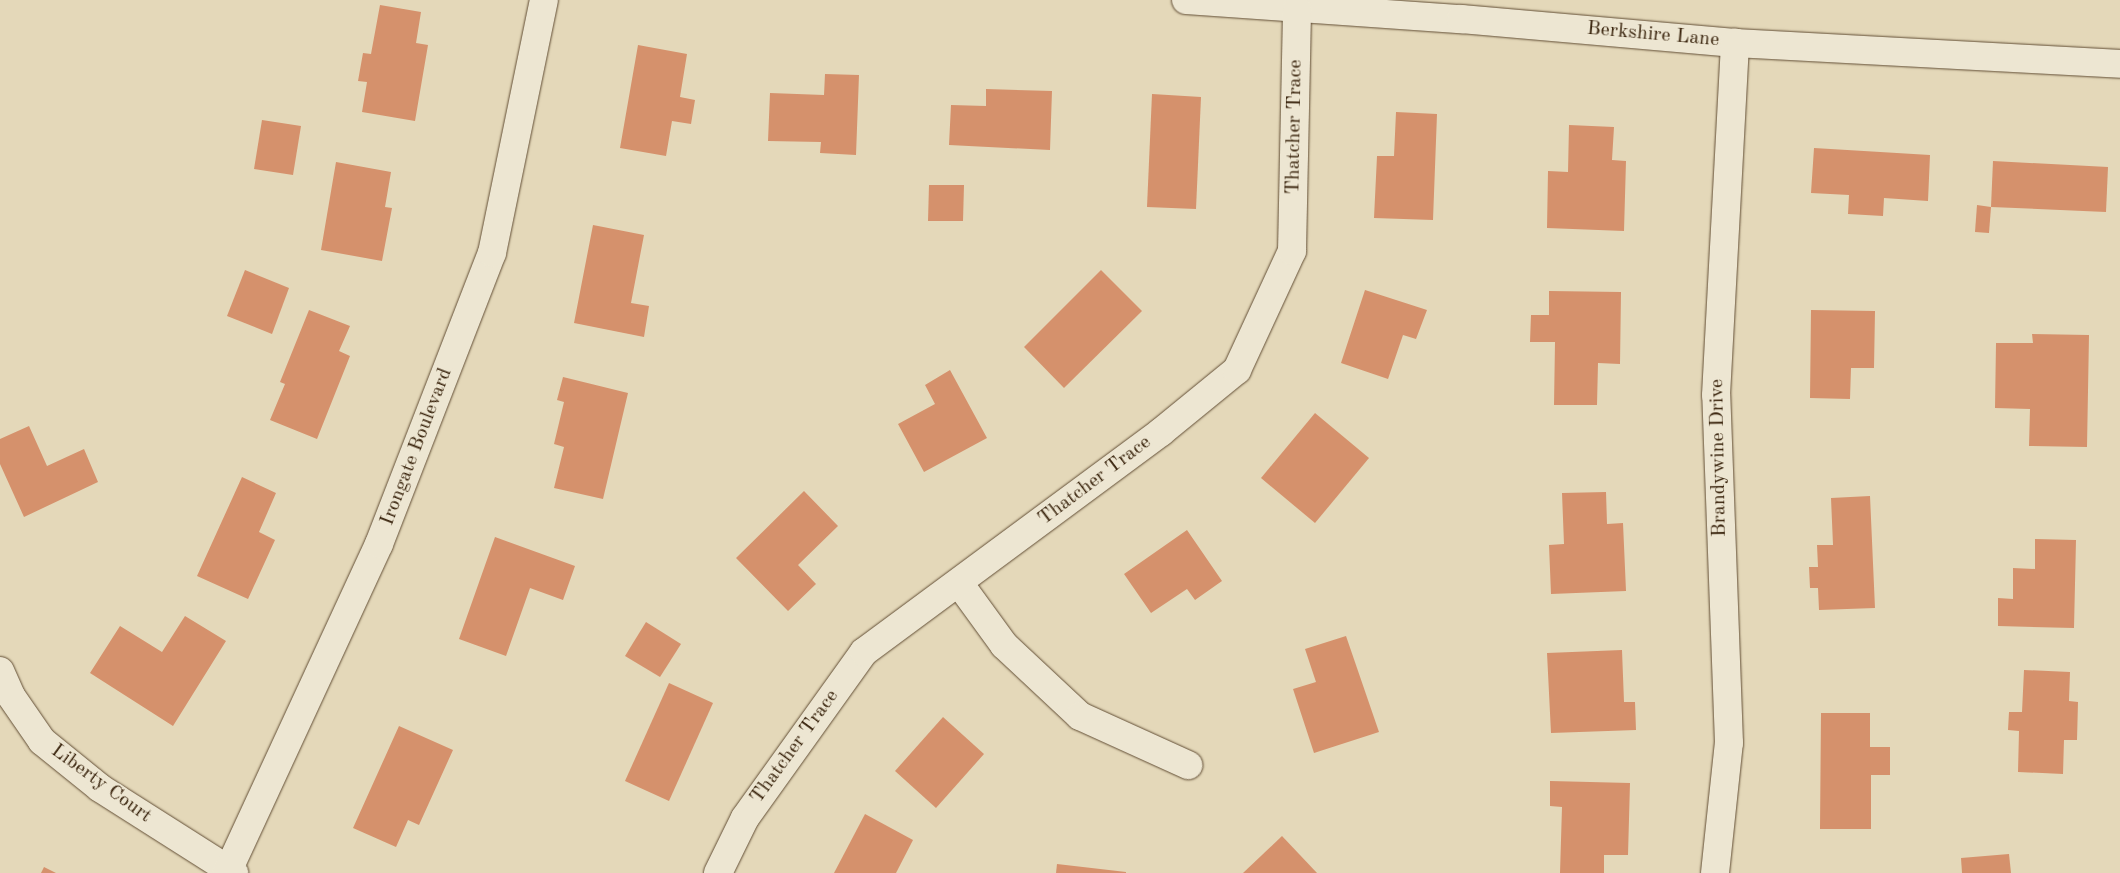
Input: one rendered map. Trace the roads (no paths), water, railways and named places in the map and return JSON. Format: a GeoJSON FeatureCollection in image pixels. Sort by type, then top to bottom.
{"type":"FeatureCollection","features":[{"type":"Feature","properties":{"kind":"street","name":"Irongate Boulevard"},"geometry":{"type":"LineString","coordinates":[[230,872],[379,544],[492,253],[544,0]]}},
{"type":"Feature","properties":{"kind":"street","name":"Berkshire Lane"},"geometry":{"type":"LineString","coordinates":[[1186,0],[1461,19],[1735,43],[2120,64]]}},
{"type":"Feature","properties":{"kind":"street","name":"Thatcher Trace"},"geometry":{"type":"LineString","coordinates":[[718,873],[745,818],[864,652],[1161,432],[1237,370],[1292,251],[1297,9]]}},
{"type":"Feature","properties":{"kind":"street","name":"Brandywine Drive"},"geometry":{"type":"LineString","coordinates":[[1715,873],[1729,743],[1716,395],[1735,43]]}},
{"type":"Feature","properties":{"kind":"street"},"geometry":{"type":"LineString","coordinates":[[959,583],[1004,645],[1080,716],[1188,765]]}},
{"type":"Feature","properties":{"kind":"street","name":"Liberty Court"},"geometry":{"type":"LineString","coordinates":[[0,671],[12,696],[42,741],[100,788],[230,872]]}}]}
